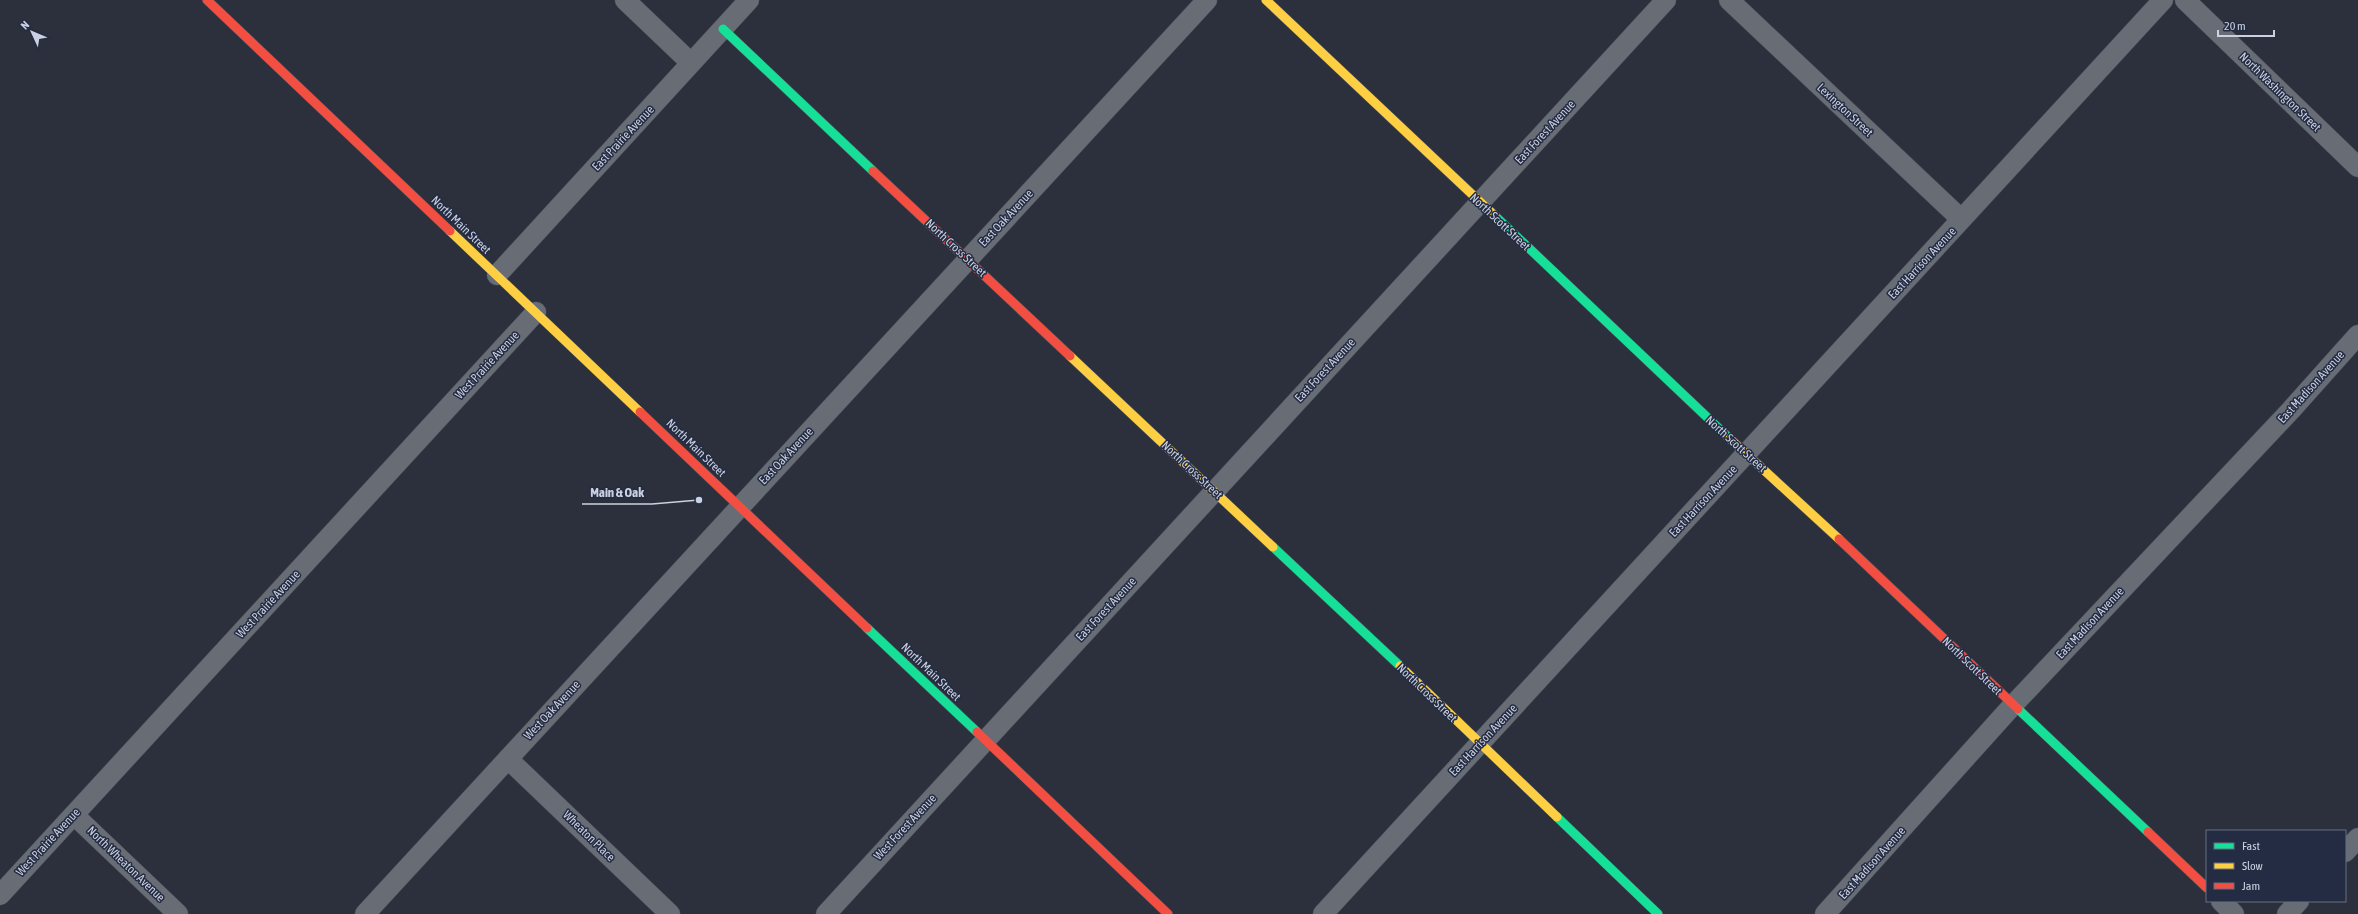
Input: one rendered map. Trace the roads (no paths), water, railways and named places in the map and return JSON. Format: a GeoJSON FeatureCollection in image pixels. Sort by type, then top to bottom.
{"type":"FeatureCollection","features":[{"type":"Feature","properties":{"kind":"street","name":"North Main Street"},"geometry":{"type":"LineString","coordinates":[[208,0],[1168,914]]}},
{"type":"Feature","properties":{"kind":"street"},"geometry":{"type":"LineString","coordinates":[[625,0],[691,63]]}},
{"type":"Feature","properties":{"kind":"street","name":"East Prairie Avenue"},"geometry":{"type":"LineString","coordinates":[[497,275],[749,0]]}},
{"type":"Feature","properties":{"kind":"street","name":"East Oak Avenue"},"geometry":{"type":"LineString","coordinates":[[740,507],[1207,0]]}},
{"type":"Feature","properties":{"kind":"street","name":"North Scott Street"},"geometry":{"type":"LineString","coordinates":[[1266,0],[1746,454],[1783,486],[2206,887]]}},
{"type":"Feature","properties":{"kind":"street","name":"East Forest Avenue"},"geometry":{"type":"LineString","coordinates":[[985,740],[1666,0]]}},
{"type":"Feature","properties":{"kind":"street","name":"Lexington Street"},"geometry":{"type":"LineString","coordinates":[[1729,0],[1961,219]]}},
{"type":"Feature","properties":{"kind":"street","name":"East Harrison Avenue"},"geometry":{"type":"LineString","coordinates":[[1323,914],[2163,0]]}},
{"type":"Feature","properties":{"kind":"street","name":"North Washington Street"},"geometry":{"type":"LineString","coordinates":[[2185,0],[2358,167]]}},
{"type":"Feature","properties":{"kind":"street","name":"North Cross Street"},"geometry":{"type":"LineString","coordinates":[[723,29],[1214,491],[1658,914]]}},
{"type":"Feature","properties":{"kind":"street","name":"West Prairie Avenue"},"geometry":{"type":"LineString","coordinates":[[0,895],[536,312]]}},
{"type":"Feature","properties":{"kind":"street","name":"East Madison Avenue"},"geometry":{"type":"LineString","coordinates":[[1825,914],[2013,705],[2285,416],[2358,335]]}},
{"type":"Feature","properties":{"kind":"street","name":"West Oak Avenue"},"geometry":{"type":"LineString","coordinates":[[365,914],[740,507]]}},
{"type":"Feature","properties":{"kind":"street","name":"West Forest Avenue"},"geometry":{"type":"LineString","coordinates":[[826,914],[985,740]]}},
{"type":"Feature","properties":{"kind":"street","name":"Wheaton Place"},"geometry":{"type":"LineString","coordinates":[[508,759],[670,914]]}},
{"type":"Feature","properties":{"kind":"street","name":"North Wheaton Avenue"},"geometry":{"type":"LineString","coordinates":[[74,815],[178,914]]}},
{"type":"Feature","properties":{"kind":"street"},"geometry":{"type":"LineString","coordinates":[[2346,851],[2358,838]]}},
{"type":"Feature","properties":{"kind":"street"},"geometry":{"type":"LineString","coordinates":[[2222,902],[2234,914]]}},
{"type":"Feature","properties":{"kind":"street"},"geometry":{"type":"LineString","coordinates":[[2287,914],[2298,902]]}},
{"type":"Feature","properties":{"kind":"place","name":"Main & Oak"},"geometry":{"type":"Point","coordinates":[699,500]}}]}
